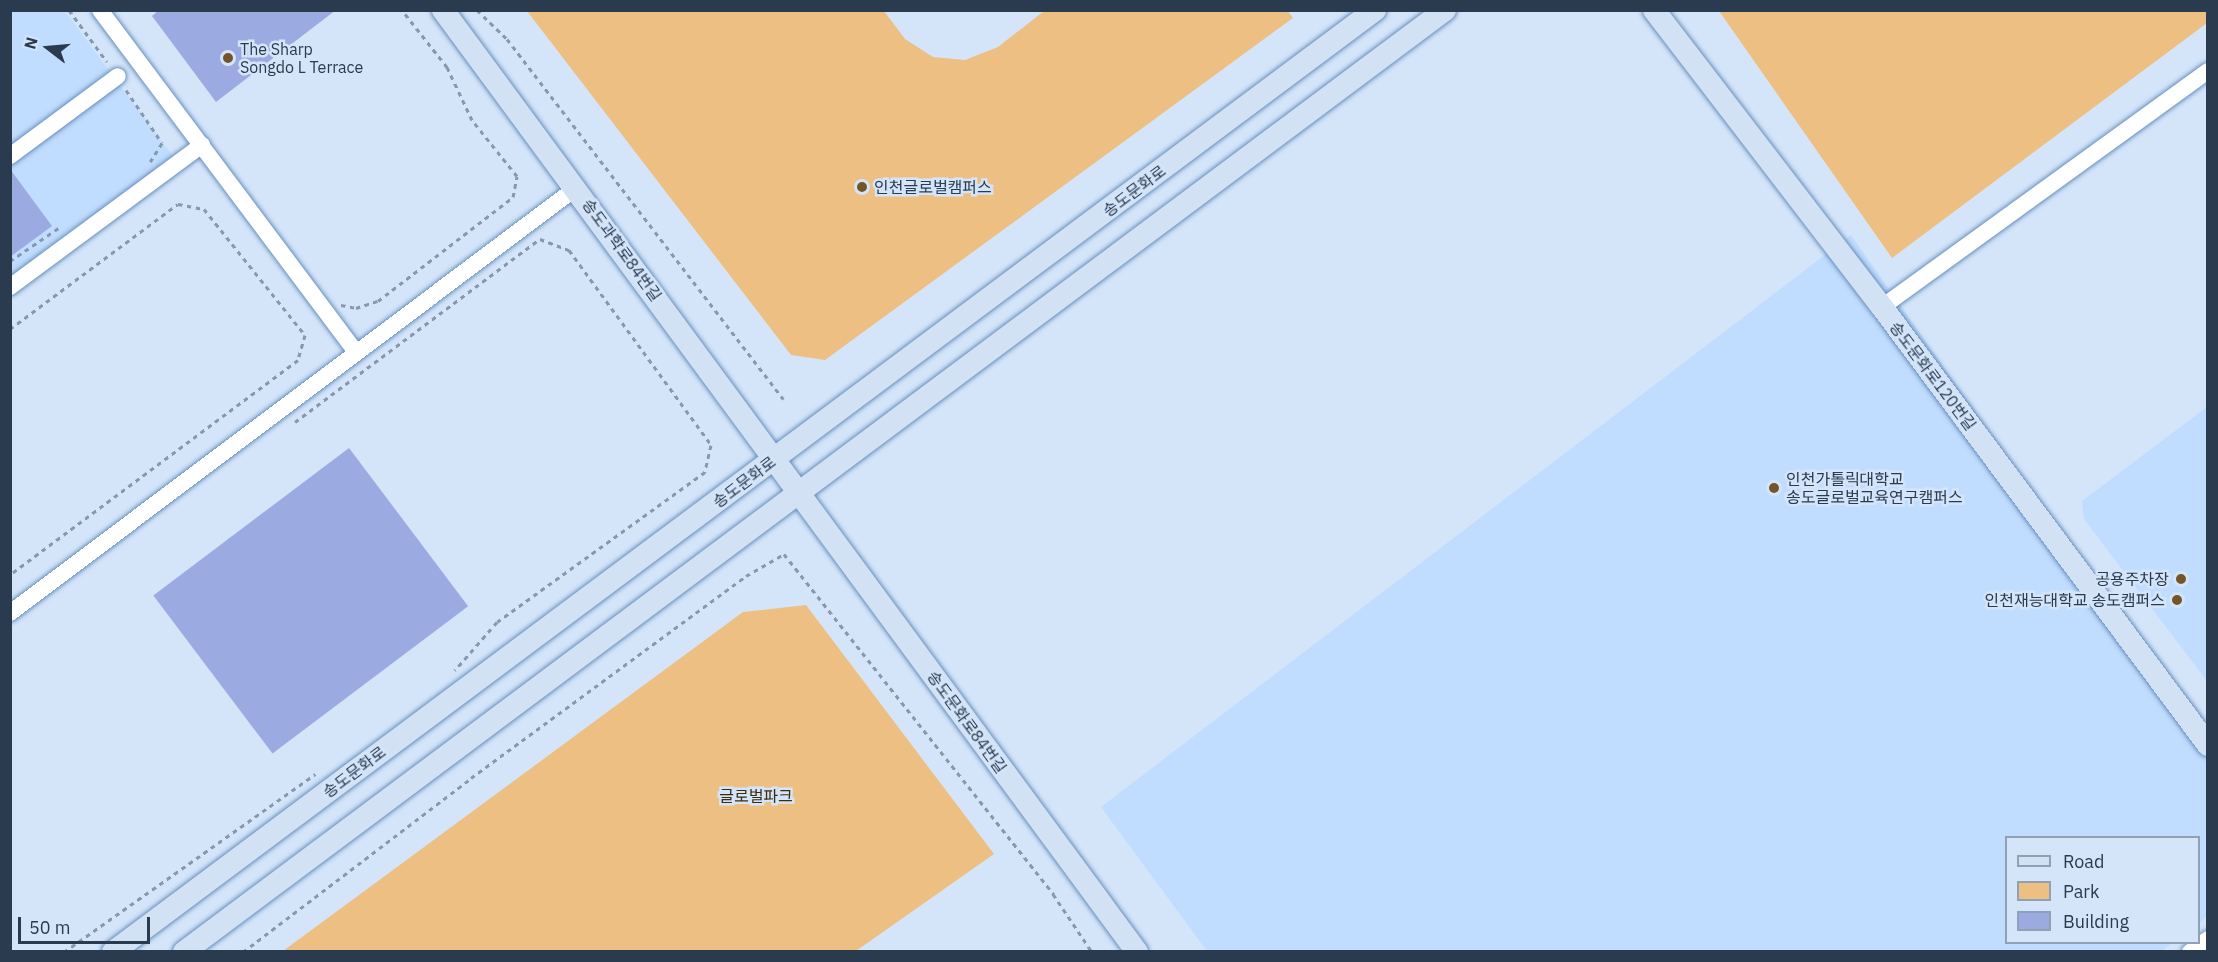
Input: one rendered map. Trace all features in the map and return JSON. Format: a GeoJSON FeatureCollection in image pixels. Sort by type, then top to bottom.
{"type":"FeatureCollection","features":[{"type":"Feature","properties":{"kind":"street"},"geometry":{"type":"LineString","coordinates":[[100,10],[356,352]]}},
{"type":"Feature","properties":{"kind":"street","name":"송도과학로84번길"},"geometry":{"type":"LineString","coordinates":[[443,10],[576,188],[797,492]]}},
{"type":"Feature","properties":{"kind":"street","name":"송도문화로"},"geometry":{"type":"LineString","coordinates":[[113,951],[1375,10]]}},
{"type":"Feature","properties":{"kind":"street"},"geometry":{"type":"LineString","coordinates":[[184,951],[1446,10]]}},
{"type":"Feature","properties":{"kind":"street","name":"송도문화로120번길"},"geometry":{"type":"LineString","coordinates":[[1654,10],[1882,307],[2208,745]]}},
{"type":"Feature","properties":{"kind":"street"},"geometry":{"type":"LineString","coordinates":[[1882,307],[2208,71]]}},
{"type":"Feature","properties":{"kind":"street"},"geometry":{"type":"LineString","coordinates":[[10,156],[118,76]]}},
{"type":"Feature","properties":{"kind":"street"},"geometry":{"type":"LineString","coordinates":[[10,287],[202,145]]}},
{"type":"Feature","properties":{"kind":"street"},"geometry":{"type":"LineString","coordinates":[[10,613],[576,188]]}},
{"type":"Feature","properties":{"kind":"street","name":"송도문화로84번길"},"geometry":{"type":"LineString","coordinates":[[797,492],[1137,951]]}},
{"type":"Feature","properties":{"kind":"street"},"geometry":{"type":"LineString","coordinates":[[2190,951],[2208,939]]}},
{"type":"Feature","properties":{"kind":"path"},"geometry":{"type":"LineString","coordinates":[[341,305],[356,308],[378,301],[513,197],[517,176],[472,120],[447,67],[402,10]]}},
{"type":"Feature","properties":{"kind":"path"},"geometry":{"type":"LineString","coordinates":[[477,10],[507,39],[783,399]]}},
{"type":"Feature","properties":{"kind":"path"},"geometry":{"type":"LineString","coordinates":[[10,329],[178,204],[204,210],[305,335],[298,360],[10,575]]}},
{"type":"Feature","properties":{"kind":"path"},"geometry":{"type":"LineString","coordinates":[[316,408],[540,239],[569,250],[711,445],[705,472],[497,622],[450,676]]}},
{"type":"Feature","properties":{"kind":"path"},"geometry":{"type":"LineString","coordinates":[[243,951],[471,778],[747,576],[784,554],[1053,894],[1092,951]]}},
{"type":"Feature","properties":{"kind":"path"},"geometry":{"type":"LineString","coordinates":[[64,951],[316,773]]}},
{"type":"Feature","properties":{"kind":"shaded area"},"geometry":{"type":"Polygon","coordinates":[[[11,11],[65,11],[177,162],[11,280],[11,11]]]}},
{"type":"Feature","properties":{"kind":"shaded area","name":"인천가톨릭대학교 송도글로벌교육연구캠퍼스"},"geometry":{"type":"Polygon","coordinates":[[[1851,235],[2207,741],[2207,917],[2200,922],[2200,836],[2005,836],[2005,944],[2171,944],[2160,952],[1207,951],[1101,807],[1851,235]]]}},
{"type":"Feature","properties":{"kind":"shaded area","name":"인천재능대학교 송도캠퍼스"},"geometry":{"type":"Polygon","coordinates":[[[2207,407],[2207,681],[2084,519],[2082,501],[2207,407]]]}},
{"type":"Feature","properties":{"kind":"green space","name":"인천글로벌캠퍼스"},"geometry":{"type":"Polygon","coordinates":[[[1287,10],[1293,18],[825,360],[791,355],[527,11],[884,11],[905,39],[933,57],[965,60],[998,47],[1044,11],[1287,10]]]}},
{"type":"Feature","properties":{"kind":"green space"},"geometry":{"type":"Polygon","coordinates":[[[2207,10],[2207,23],[1892,258],[1719,11],[2207,10]]]}},
{"type":"Feature","properties":{"kind":"green space","name":"글로벌파크"},"geometry":{"type":"Polygon","coordinates":[[[806,605],[994,854],[856,951],[283,951],[743,612],[806,605]]]}},
{"type":"Feature","properties":{"kind":"building","name":"The Sharp Songdo L Terrace"},"geometry":{"type":"Polygon","coordinates":[[[159,10],[336,10],[216,102],[152,16],[159,10]]]}},
{"type":"Feature","properties":{"kind":"building"},"geometry":{"type":"Polygon","coordinates":[[[10,169],[52,226],[10,257],[10,169]]]}},
{"type":"Feature","properties":{"kind":"building"},"geometry":{"type":"Polygon","coordinates":[[[349,448],[468,606],[272,754],[153,595],[349,448]]]}},
{"type":"Feature","properties":{"kind":"place","name":"The Sharp Songdo L Terrace"},"geometry":{"type":"Point","coordinates":[228,58]}},
{"type":"Feature","properties":{"kind":"place","name":"인천글로벌캠퍼스"},"geometry":{"type":"Point","coordinates":[862,187]}},
{"type":"Feature","properties":{"kind":"place","name":"인천가톨릭대학교 송도글로벌교육연구캠퍼스"},"geometry":{"type":"Point","coordinates":[1774,488]}},
{"type":"Feature","properties":{"kind":"place","name":"공용주차장"},"geometry":{"type":"Point","coordinates":[2181,579]}},
{"type":"Feature","properties":{"kind":"place","name":"인천재능대학교 송도캠퍼스"},"geometry":{"type":"Point","coordinates":[2177,600]}}]}
